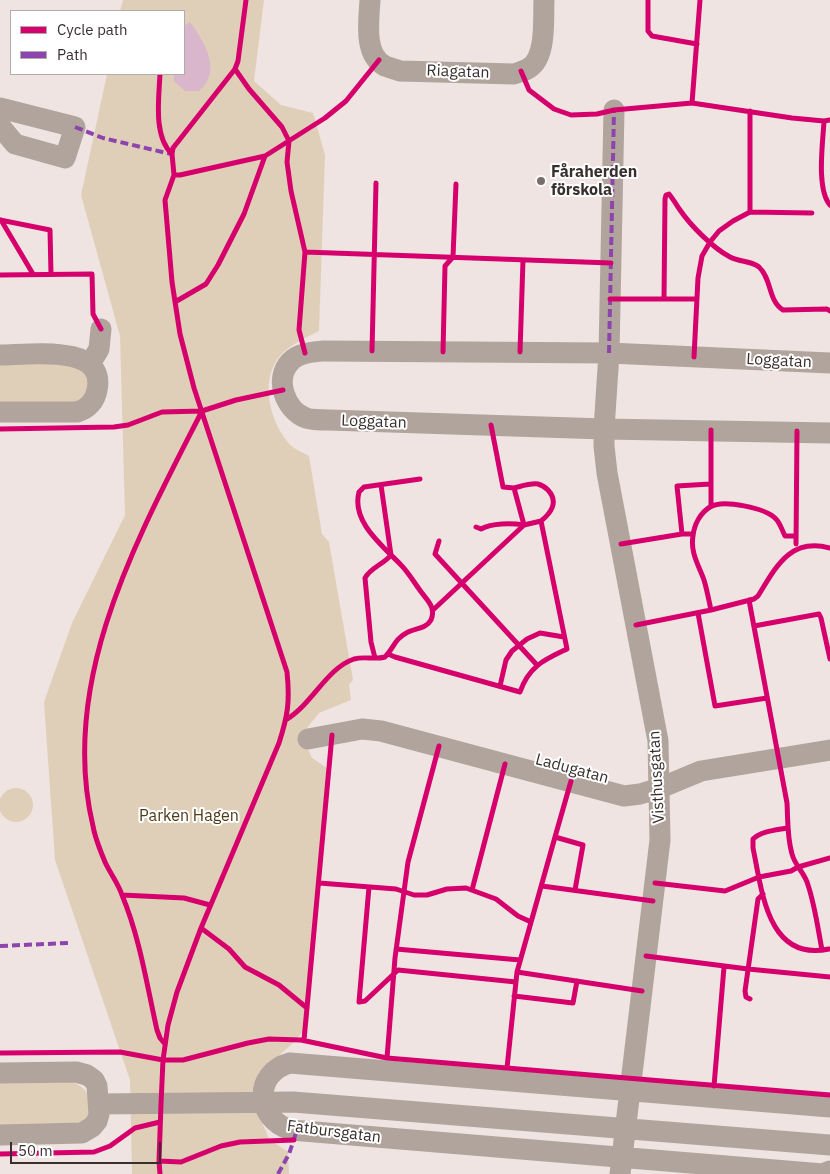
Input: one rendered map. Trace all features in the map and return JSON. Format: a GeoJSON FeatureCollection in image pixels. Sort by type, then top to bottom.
{"type":"FeatureCollection","features":[{"type":"Feature","properties":{"kind":"street","name":"Riagatan"},"geometry":{"type":"LineString","coordinates":[[370,0],[370,45],[374,56],[384,66],[400,71],[514,74],[530,68],[538,58],[542,44],[544,0]]}},
{"type":"Feature","properties":{"kind":"street"},"geometry":{"type":"LineString","coordinates":[[0,108],[75,127],[65,158],[15,144],[0,126]]}},
{"type":"Feature","properties":{"kind":"street"},"geometry":{"type":"LineString","coordinates":[[609,353],[614,110]]}},
{"type":"Feature","properties":{"kind":"street"},"geometry":{"type":"LineString","coordinates":[[90,364],[99,349],[101,329]]}},
{"type":"Feature","properties":{"kind":"street","name":"Loggatan"},"geometry":{"type":"LineString","coordinates":[[830,363],[609,353],[323,351],[305,353],[290,361],[284,373],[283,390],[289,405],[306,418],[329,420],[604,429],[830,432]]}},
{"type":"Feature","properties":{"kind":"street","name":"Visthusgatan"},"geometry":{"type":"LineString","coordinates":[[609,353],[604,429],[607,473],[658,741],[660,788],[660,840],[621,1166]]}},
{"type":"Feature","properties":{"kind":"street"},"geometry":{"type":"LineString","coordinates":[[0,355],[67,354],[85,360],[90,364],[96,373],[98,387],[92,402],[84,410],[77,412],[0,412]]}},
{"type":"Feature","properties":{"kind":"street","name":"Ladugatan"},"geometry":{"type":"LineString","coordinates":[[308,740],[362,729],[381,730],[624,796],[640,794],[660,788],[701,771],[830,750]]}},
{"type":"Feature","properties":{"kind":"street"},"geometry":{"type":"LineString","coordinates":[[263,1102],[267,1081],[276,1070],[290,1063],[830,1107]]}},
{"type":"Feature","properties":{"kind":"street"},"geometry":{"type":"LineString","coordinates":[[0,1073],[81,1072],[94,1080],[97,1086],[99,1104],[97,1121],[92,1127],[82,1133],[0,1134]]}},
{"type":"Feature","properties":{"kind":"street","name":"Fatbursgatan"},"geometry":{"type":"LineString","coordinates":[[263,1102],[274,1122],[291,1130],[621,1166],[823,1174],[830,1171]]}},
{"type":"Feature","properties":{"kind":"street"},"geometry":{"type":"LineString","coordinates":[[99,1104],[293,1102],[830,1145]]}},
{"type":"Feature","properties":{"kind":"green space","name":"Parken Hagen"},"geometry":{"type":"Polygon","coordinates":[[[123,0],[264,0],[254,81],[281,105],[313,113],[325,155],[319,331],[293,345],[280,356],[270,376],[269,388],[272,411],[281,432],[291,446],[309,456],[322,534],[329,542],[353,680],[349,685],[351,700],[319,713],[307,728],[305,743],[312,758],[330,770],[308,1026],[274,1060],[260,1117],[269,1139],[288,1152],[289,1174],[132,1174],[130,1080],[55,860],[44,702],[72,623],[125,515],[120,336],[81,195],[107,75],[185,75],[185,10],[120,10],[123,0]]]}},
{"type":"Feature","properties":{"kind":"green space"},"geometry":{"type":"Polygon","coordinates":[[[0,360],[81,366],[93,384],[82,404],[0,407],[0,360]]]}},
{"type":"Feature","properties":{"kind":"green space"},"geometry":{"type":"Polygon","coordinates":[[[16,788],[23,789],[28,793],[32,798],[32,812],[28,817],[23,821],[16,822],[9,821],[4,817],[0,812],[-1,805],[0,798],[4,793],[9,789],[16,788]]]}},
{"type":"Feature","properties":{"kind":"green space"},"geometry":{"type":"Polygon","coordinates":[[[0,1079],[71,1081],[84,1089],[92,1111],[80,1125],[0,1129],[0,1079]]]}},
{"type":"Feature","properties":{"kind":"shaded area"},"geometry":{"type":"Polygon","coordinates":[[[190,22],[199,35],[207,50],[211,66],[207,81],[199,91],[185,91],[174,81],[174,75],[185,75],[185,25],[190,22]]]}},
{"type":"Feature","properties":{"kind":"marked path"},"geometry":{"type":"LineString","coordinates":[[609,353],[614,110]]}},
{"type":"Feature","properties":{"kind":"marked path"},"geometry":{"type":"LineString","coordinates":[[75,127],[103,138],[171,154]]}},
{"type":"Feature","properties":{"kind":"marked path"},"geometry":{"type":"LineString","coordinates":[[0,946],[68,943]]}},
{"type":"Feature","properties":{"kind":"marked path"},"geometry":{"type":"LineString","coordinates":[[278,1174],[289,1154],[297,1130]]}},
{"type":"Feature","properties":{"kind":"cycle path"},"geometry":{"type":"LineString","coordinates":[[160,1174],[163,1060],[168,1025],[177,992],[201,928],[279,743],[288,700],[287,672],[194,388],[180,334],[172,282],[165,200],[174,175],[173,148],[235,69],[238,61],[246,0]]}},
{"type":"Feature","properties":{"kind":"cycle path"},"geometry":{"type":"LineString","coordinates":[[648,0],[648,31],[652,36],[697,44]]}},
{"type":"Feature","properties":{"kind":"cycle path"},"geometry":{"type":"LineString","coordinates":[[692,103],[700,0]]}},
{"type":"Feature","properties":{"kind":"cycle path"},"geometry":{"type":"LineString","coordinates":[[174,175],[265,156],[325,118],[346,101],[379,60]]}},
{"type":"Feature","properties":{"kind":"cycle path"},"geometry":{"type":"LineString","coordinates":[[235,69],[249,89],[282,127],[289,141],[287,162],[291,191],[305,252],[299,330],[305,353]]}},
{"type":"Feature","properties":{"kind":"cycle path"},"geometry":{"type":"LineString","coordinates":[[521,71],[529,90],[554,109],[571,115],[597,114],[614,110],[692,103],[792,118],[830,120]]}},
{"type":"Feature","properties":{"kind":"cycle path"},"geometry":{"type":"LineString","coordinates":[[160,75],[158,116],[162,137],[172,154]]}},
{"type":"Feature","properties":{"kind":"cycle path"},"geometry":{"type":"LineString","coordinates":[[750,111],[750,212]]}},
{"type":"Feature","properties":{"kind":"cycle path"},"geometry":{"type":"LineString","coordinates":[[824,121],[822,177],[823,188],[830,205]]}},
{"type":"Feature","properties":{"kind":"cycle path"},"geometry":{"type":"LineString","coordinates":[[175,302],[206,284],[218,265],[244,214],[265,156]]}},
{"type":"Feature","properties":{"kind":"cycle path"},"geometry":{"type":"LineString","coordinates":[[372,351],[376,183]]}},
{"type":"Feature","properties":{"kind":"cycle path"},"geometry":{"type":"LineString","coordinates":[[443,352],[445,266],[453,257],[456,184]]}},
{"type":"Feature","properties":{"kind":"cycle path"},"geometry":{"type":"LineString","coordinates":[[664,299],[665,199],[666,195],[669,194],[690,223],[723,253],[734,259],[759,267],[766,278],[772,296],[783,310],[827,309],[830,311]]}},
{"type":"Feature","properties":{"kind":"cycle path"},"geometry":{"type":"LineString","coordinates":[[694,357],[698,278],[702,256],[719,231],[750,212],[812,213]]}},
{"type":"Feature","properties":{"kind":"cycle path"},"geometry":{"type":"LineString","coordinates":[[0,220],[50,230],[51,274]]}},
{"type":"Feature","properties":{"kind":"cycle path"},"geometry":{"type":"LineString","coordinates":[[1,220],[33,274]]}},
{"type":"Feature","properties":{"kind":"cycle path"},"geometry":{"type":"LineString","coordinates":[[305,252],[611,263]]}},
{"type":"Feature","properties":{"kind":"cycle path"},"geometry":{"type":"LineString","coordinates":[[520,352],[523,260]]}},
{"type":"Feature","properties":{"kind":"cycle path"},"geometry":{"type":"LineString","coordinates":[[0,275],[92,274],[93,314],[101,329]]}},
{"type":"Feature","properties":{"kind":"cycle path"},"geometry":{"type":"LineString","coordinates":[[610,299],[697,299]]}},
{"type":"Feature","properties":{"kind":"cycle path"},"geometry":{"type":"LineString","coordinates":[[0,429],[114,427],[128,425],[162,412],[202,411],[236,400],[283,390]]}},
{"type":"Feature","properties":{"kind":"cycle path"},"geometry":{"type":"LineString","coordinates":[[165,1044],[157,1030],[134,928],[118,886],[105,862],[94,830],[85,771],[86,717],[95,664],[110,611],[130,559],[153,508],[202,411]]}},
{"type":"Feature","properties":{"kind":"cycle path"},"geometry":{"type":"LineString","coordinates":[[388,654],[520,692],[528,676],[538,665],[567,649],[541,521],[524,525],[514,488],[503,487],[491,425]]}},
{"type":"Feature","properties":{"kind":"cycle path"},"geometry":{"type":"LineString","coordinates":[[711,430],[711,506]]}},
{"type":"Feature","properties":{"kind":"cycle path"},"geometry":{"type":"LineString","coordinates":[[796,544],[797,431]]}},
{"type":"Feature","properties":{"kind":"cycle path"},"geometry":{"type":"LineString","coordinates":[[287,719],[304,705],[328,678],[344,664],[358,658],[385,657],[400,638],[408,632],[426,625],[431,620],[433,612],[429,602],[404,568],[370,533],[364,523],[358,503],[359,492],[364,487],[420,479]]}},
{"type":"Feature","properties":{"kind":"cycle path"},"geometry":{"type":"LineString","coordinates":[[514,488],[538,484],[548,490],[553,503],[551,511],[541,521]]}},
{"type":"Feature","properties":{"kind":"cycle path"},"geometry":{"type":"LineString","coordinates":[[682,534],[677,486],[710,484]]}},
{"type":"Feature","properties":{"kind":"cycle path"},"geometry":{"type":"LineString","coordinates":[[375,658],[371,642],[365,578],[370,571],[391,555],[381,485]]}},
{"type":"Feature","properties":{"kind":"cycle path"},"geometry":{"type":"LineString","coordinates":[[711,610],[692,542],[696,524],[706,510],[710,507],[724,504],[754,508],[776,519],[785,536],[796,536]]}},
{"type":"Feature","properties":{"kind":"cycle path"},"geometry":{"type":"LineString","coordinates":[[433,610],[524,525],[502,524],[481,529],[476,527]]}},
{"type":"Feature","properties":{"kind":"cycle path"},"geometry":{"type":"LineString","coordinates":[[621,544],[690,534]]}},
{"type":"Feature","properties":{"kind":"cycle path"},"geometry":{"type":"LineString","coordinates":[[439,541],[435,554],[537,665]]}},
{"type":"Feature","properties":{"kind":"cycle path"},"geometry":{"type":"LineString","coordinates":[[636,625],[754,599],[758,596],[778,565],[794,551],[804,547],[830,548]]}},
{"type":"Feature","properties":{"kind":"cycle path"},"geometry":{"type":"LineString","coordinates":[[749,600],[787,803],[790,848],[793,858],[808,885],[822,950]]}},
{"type":"Feature","properties":{"kind":"cycle path"},"geometry":{"type":"LineString","coordinates":[[698,613],[715,706],[767,698]]}},
{"type":"Feature","properties":{"kind":"cycle path"},"geometry":{"type":"LineString","coordinates":[[754,626],[819,614],[830,659]]}},
{"type":"Feature","properties":{"kind":"cycle path"},"geometry":{"type":"LineString","coordinates":[[500,686],[506,660],[512,651],[527,639],[540,633],[564,637]]}},
{"type":"Feature","properties":{"kind":"cycle path"},"geometry":{"type":"LineString","coordinates":[[304,1040],[332,735]]}},
{"type":"Feature","properties":{"kind":"cycle path"},"geometry":{"type":"LineString","coordinates":[[387,1058],[395,958],[408,862],[439,746]]}},
{"type":"Feature","properties":{"kind":"cycle path"},"geometry":{"type":"LineString","coordinates":[[472,890],[505,764]]}},
{"type":"Feature","properties":{"kind":"cycle path"},"geometry":{"type":"LineString","coordinates":[[571,781],[555,837],[583,845],[575,890]]}},
{"type":"Feature","properties":{"kind":"cycle path"},"geometry":{"type":"LineString","coordinates":[[787,828],[764,833],[753,839],[753,848],[765,902],[771,919],[780,934],[792,945],[808,950],[829,949]]}},
{"type":"Feature","properties":{"kind":"cycle path"},"geometry":{"type":"LineString","coordinates":[[507,1068],[517,972],[555,837]]}},
{"type":"Feature","properties":{"kind":"cycle path"},"geometry":{"type":"LineString","coordinates":[[655,883],[725,891],[759,877],[791,871],[798,867],[830,858]]}},
{"type":"Feature","properties":{"kind":"cycle path"},"geometry":{"type":"LineString","coordinates":[[319,883],[396,889],[414,895],[427,895],[447,889],[466,888],[496,899],[518,916],[531,922]]}},
{"type":"Feature","properties":{"kind":"cycle path"},"geometry":{"type":"LineString","coordinates":[[542,886],[653,901]]}},
{"type":"Feature","properties":{"kind":"cycle path"},"geometry":{"type":"LineString","coordinates":[[369,887],[359,1002],[365,1001],[398,970],[516,982]]}},
{"type":"Feature","properties":{"kind":"cycle path"},"geometry":{"type":"LineString","coordinates":[[750,999],[746,997],[745,991],[758,899],[763,894]]}},
{"type":"Feature","properties":{"kind":"cycle path"},"geometry":{"type":"LineString","coordinates":[[122,895],[184,898],[210,905]]}},
{"type":"Feature","properties":{"kind":"cycle path"},"geometry":{"type":"LineString","coordinates":[[201,928],[229,949],[245,967],[279,985],[307,1008]]}},
{"type":"Feature","properties":{"kind":"cycle path"},"geometry":{"type":"LineString","coordinates":[[396,949],[520,960]]}},
{"type":"Feature","properties":{"kind":"cycle path"},"geometry":{"type":"LineString","coordinates":[[646,956],[830,977]]}},
{"type":"Feature","properties":{"kind":"cycle path"},"geometry":{"type":"LineString","coordinates":[[714,1086],[724,967]]}},
{"type":"Feature","properties":{"kind":"cycle path"},"geometry":{"type":"LineString","coordinates":[[517,972],[642,991]]}},
{"type":"Feature","properties":{"kind":"cycle path"},"geometry":{"type":"LineString","coordinates":[[514,996],[573,1003],[577,981]]}},
{"type":"Feature","properties":{"kind":"cycle path"},"geometry":{"type":"LineString","coordinates":[[0,1053],[120,1052],[163,1060],[183,1060],[269,1039],[301,1040],[387,1058],[830,1095]]}},
{"type":"Feature","properties":{"kind":"cycle path"},"geometry":{"type":"LineString","coordinates":[[0,1154],[94,1152],[110,1146],[135,1128],[160,1122]]}},
{"type":"Feature","properties":{"kind":"cycle path"},"geometry":{"type":"LineString","coordinates":[[159,1161],[181,1162],[221,1146],[240,1142],[294,1140]]}},
{"type":"Feature","properties":{"kind":"place","name":"Fåraherden förskola"},"geometry":{"type":"Point","coordinates":[541,181]}}]}
